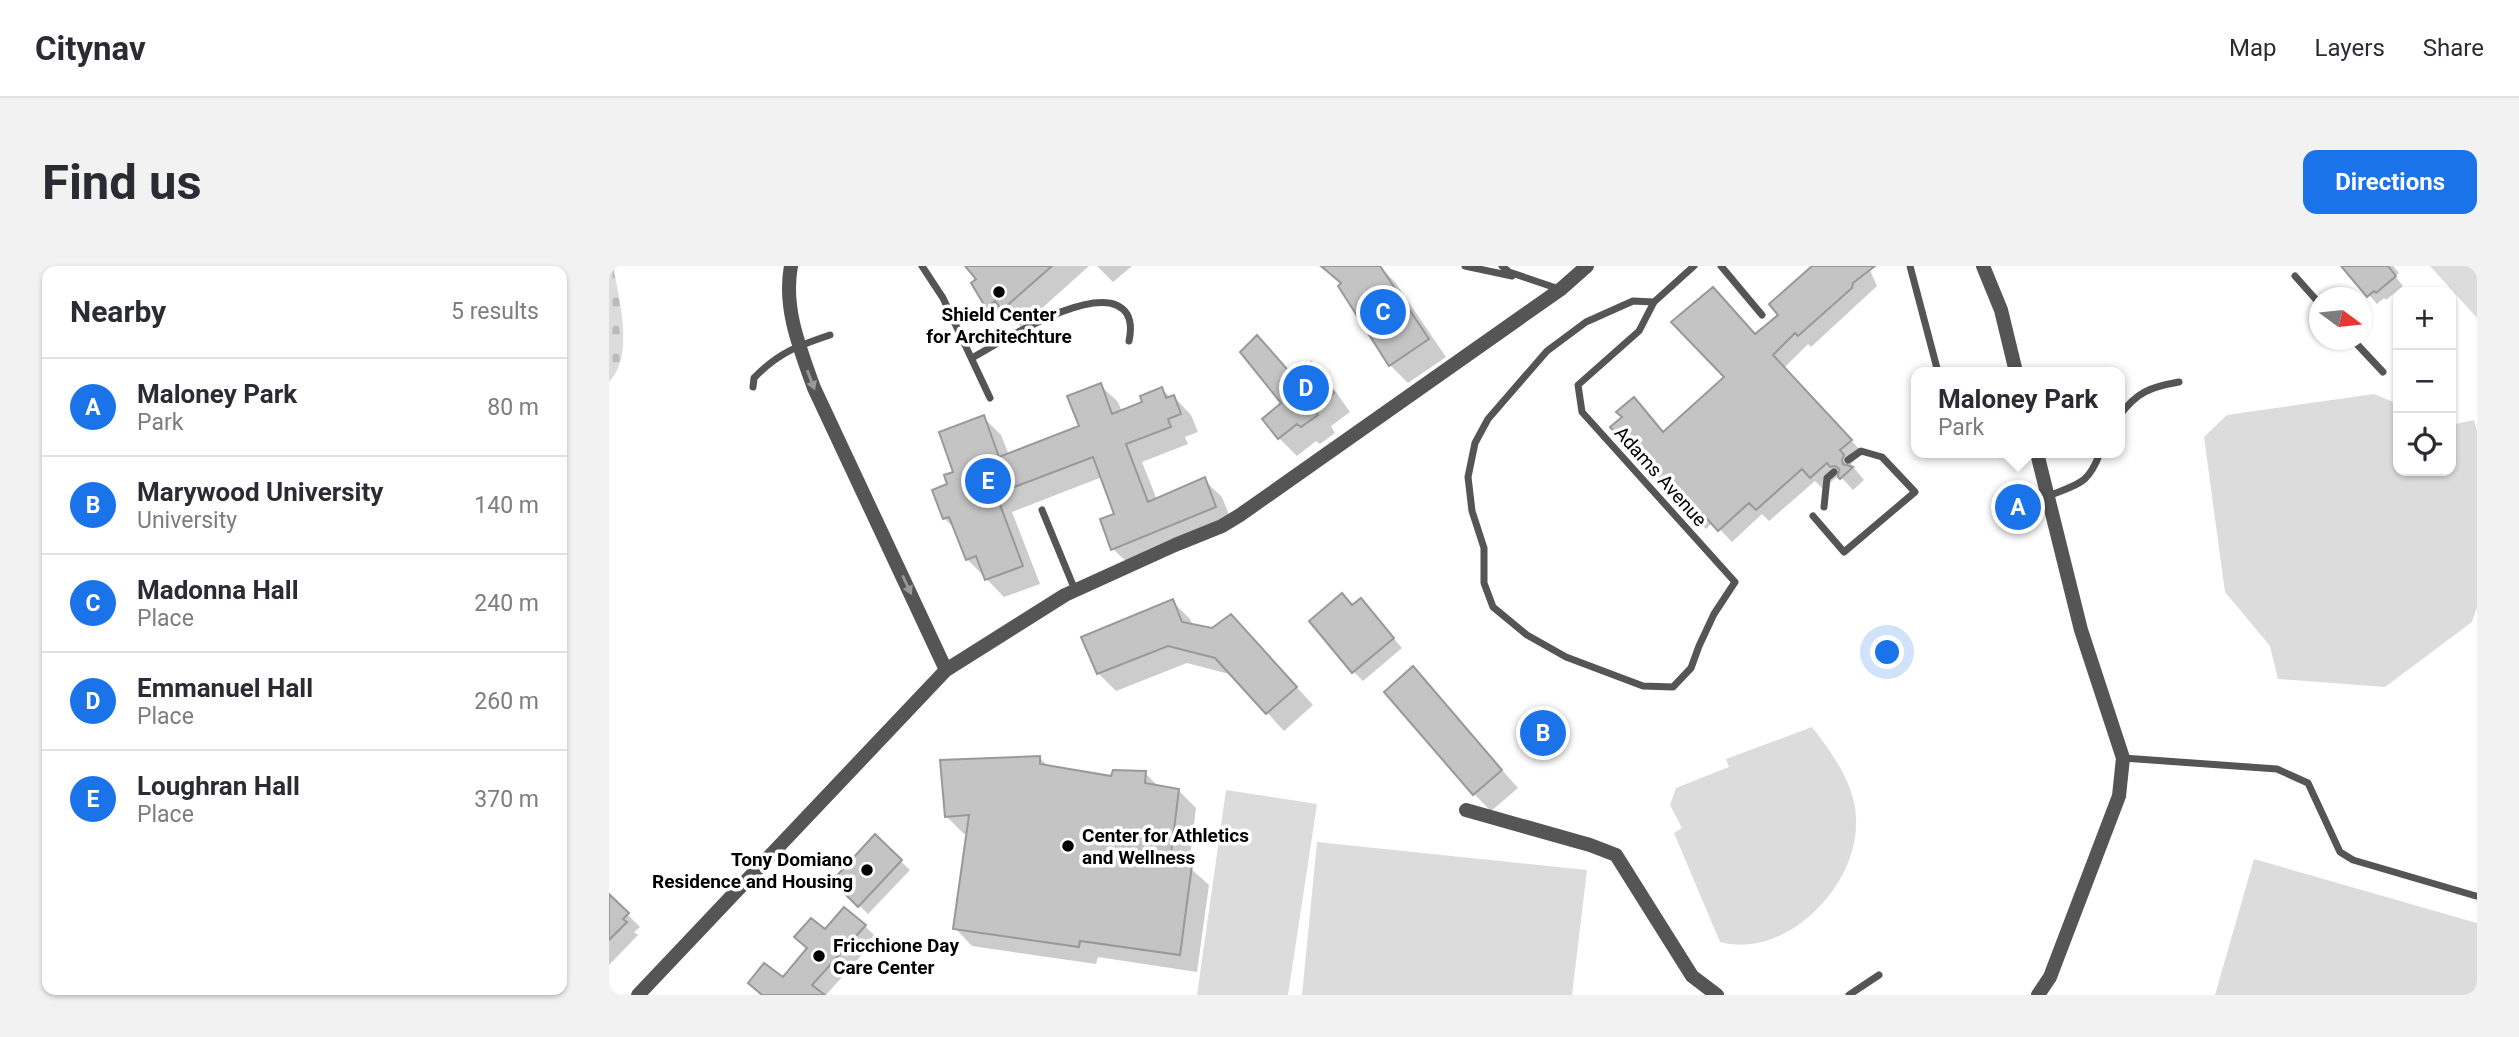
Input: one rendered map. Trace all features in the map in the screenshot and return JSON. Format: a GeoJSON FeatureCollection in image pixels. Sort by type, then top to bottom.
{"type":"FeatureCollection","features":[{"type":"Feature","properties":{"kind":"street"},"geometry":{"type":"LineString","coordinates":[[792,266],[790,310],[798,345],[814,388],[946,670]]}},
{"type":"Feature","properties":{"kind":"street"},"geometry":{"type":"LineString","coordinates":[[638,995],[946,670],[1075,591],[1222,526],[1240,515],[1561,289],[1587,266]]}},
{"type":"Feature","properties":{"kind":"street"},"geometry":{"type":"LineString","coordinates":[[1983,266],[2001,310],[2015,367]]}},
{"type":"Feature","properties":{"kind":"street"},"geometry":{"type":"LineString","coordinates":[[2038,458],[2081,630],[2123,758],[2119,796],[2050,977],[2038,995]]}},
{"type":"Feature","properties":{"kind":"street"},"geometry":{"type":"LineString","coordinates":[[1466,810],[1590,845],[1616,855],[1692,976],[1717,995]]}},
{"type":"Feature","properties":{"kind":"lane"},"geometry":{"type":"LineString","coordinates":[[922,266],[943,298],[990,398]]}},
{"type":"Feature","properties":{"kind":"lane"},"geometry":{"type":"LineString","coordinates":[[1465,266],[1561,289]]}},
{"type":"Feature","properties":{"kind":"lane"},"geometry":{"type":"LineString","coordinates":[[1502,266],[1527,279]]}},
{"type":"Feature","properties":{"kind":"lane"},"geometry":{"type":"LineString","coordinates":[[1654,302],[1694,266]]}},
{"type":"Feature","properties":{"kind":"lane"},"geometry":{"type":"LineString","coordinates":[[1721,266],[1762,315]]}},
{"type":"Feature","properties":{"kind":"lane"},"geometry":{"type":"LineString","coordinates":[[1910,266],[1937,367]]}},
{"type":"Feature","properties":{"kind":"lane"},"geometry":{"type":"LineString","coordinates":[[2295,276],[2309,292]]}},
{"type":"Feature","properties":{"kind":"lane","name":"Adams Avenue"},"geometry":{"type":"LineString","coordinates":[[1633,301],[1654,302],[1639,331],[1578,384],[1582,412],[1735,582],[1714,614],[1691,668],[1674,687],[1643,686],[1566,657],[1527,635],[1493,607],[1484,583],[1484,548],[1472,511],[1468,477],[1475,443],[1487,419],[1547,351],[1586,322],[1633,301]]}},
{"type":"Feature","properties":{"kind":"lane"},"geometry":{"type":"LineString","coordinates":[[972,358],[1057,313],[1094,304],[1112,304],[1123,309],[1129,319],[1129,341]]}},
{"type":"Feature","properties":{"kind":"lane"},"geometry":{"type":"LineString","coordinates":[[753,387],[754,379],[777,356],[798,345],[830,335]]}},
{"type":"Feature","properties":{"kind":"lane"},"geometry":{"type":"LineString","coordinates":[[2362,350],[2383,372]]}},
{"type":"Feature","properties":{"kind":"lane"},"geometry":{"type":"LineString","coordinates":[[2125,407],[2132,398],[2154,387],[2179,382]]}},
{"type":"Feature","properties":{"kind":"lane"},"geometry":{"type":"LineString","coordinates":[[1813,516],[1844,552],[1915,492],[1882,457],[1861,451],[1848,460]]}},
{"type":"Feature","properties":{"kind":"lane"},"geometry":{"type":"LineString","coordinates":[[2047,496],[2084,482],[2094,470],[2098,458]]}},
{"type":"Feature","properties":{"kind":"lane"},"geometry":{"type":"LineString","coordinates":[[1824,507],[1827,478],[1834,472]]}},
{"type":"Feature","properties":{"kind":"lane"},"geometry":{"type":"LineString","coordinates":[[1042,510],[1075,591]]}},
{"type":"Feature","properties":{"kind":"lane"},"geometry":{"type":"LineString","coordinates":[[2123,758],[2277,769],[2308,783],[2340,852],[2353,860],[2476,896]]}},
{"type":"Feature","properties":{"kind":"lane"},"geometry":{"type":"LineString","coordinates":[[1849,995],[1879,975]]}},
{"type":"Feature","properties":{"kind":"green space"},"geometry":{"type":"Polygon","coordinates":[[[609,266],[613,266],[619,294],[623,343],[617,371],[609,382],[609,266]]]}},
{"type":"Feature","properties":{"kind":"green space"},"geometry":{"type":"Polygon","coordinates":[[[2430,266],[2477,266],[2477,318],[2456,295],[2456,287],[2449,287],[2430,266]]]}},
{"type":"Feature","properties":{"kind":"green space"},"geometry":{"type":"Polygon","coordinates":[[[2374,394],[2393,402],[2393,476],[2456,476],[2456,424],[2474,420],[2477,431],[2477,607],[2472,622],[2385,687],[2278,679],[2270,646],[2225,592],[2204,437],[2227,415],[2374,394]]]}},
{"type":"Feature","properties":{"kind":"green space"},"geometry":{"type":"Polygon","coordinates":[[[1812,727],[1841,770],[1855,805],[1854,843],[1846,868],[1815,912],[1794,928],[1770,940],[1745,945],[1720,942],[1674,833],[1682,828],[1670,805],[1676,788],[1729,767],[1726,759],[1812,727]]]}},
{"type":"Feature","properties":{"kind":"green space"},"geometry":{"type":"Polygon","coordinates":[[[1226,790],[1317,804],[1288,995],[1197,995],[1226,790]]]}},
{"type":"Feature","properties":{"kind":"green space"},"geometry":{"type":"Polygon","coordinates":[[[1317,842],[1587,870],[1572,995],[1302,995],[1317,842]]]}},
{"type":"Feature","properties":{"kind":"green space"},"geometry":{"type":"Polygon","coordinates":[[[2254,859],[2477,923],[2477,995],[2215,995],[2254,859]]]}},
{"type":"Feature","properties":{"kind":"building","name":"Shield Center for Architechture"},"geometry":{"type":"Polygon","coordinates":[[[965,266],[1052,266],[1002,310],[995,301],[986,308],[971,283],[976,279],[965,266]]]}},
{"type":"Feature","properties":{"kind":"building"},"geometry":{"type":"Polygon","coordinates":[[[1321,266],[1380,266],[1429,339],[1389,366],[1338,286],[1341,283],[1321,266]]]}},
{"type":"Feature","properties":{"kind":"building"},"geometry":{"type":"Polygon","coordinates":[[[1812,266],[1875,266],[1853,283],[1852,288],[1798,336],[1795,333],[1773,355],[1852,440],[1840,450],[1844,455],[1843,464],[1853,467],[1840,479],[1839,469],[1830,467],[1827,463],[1810,478],[1802,469],[1756,510],[1749,503],[1718,531],[1700,511],[1692,518],[1610,427],[1622,417],[1616,412],[1634,397],[1663,432],[1724,377],[1671,322],[1713,287],[1755,334],[1778,315],[1769,304],[1812,266]]]}},
{"type":"Feature","properties":{"kind":"building"},"geometry":{"type":"Polygon","coordinates":[[[2341,266],[2388,266],[2396,276],[2376,293],[2372,293],[2372,287],[2359,287],[2341,266]]]}},
{"type":"Feature","properties":{"kind":"building"},"geometry":{"type":"Polygon","coordinates":[[[1257,335],[1293,376],[1311,362],[1334,393],[1314,408],[1318,415],[1301,427],[1297,424],[1278,439],[1262,419],[1281,403],[1240,352],[1257,335]]]}},
{"type":"Feature","properties":{"kind":"building"},"geometry":{"type":"Polygon","coordinates":[[[1101,383],[1112,414],[1142,402],[1140,396],[1162,387],[1166,398],[1174,395],[1181,414],[1168,419],[1171,427],[1126,444],[1148,502],[1205,477],[1216,507],[1111,550],[1100,519],[1114,514],[1093,457],[996,494],[1023,566],[985,580],[976,556],[966,560],[949,517],[943,519],[932,490],[947,484],[944,475],[953,472],[939,432],[984,415],[999,457],[1079,426],[1067,396],[1101,383]]]}},
{"type":"Feature","properties":{"kind":"building"},"geometry":{"type":"Polygon","coordinates":[[[1342,593],[1352,605],[1361,598],[1394,638],[1352,673],[1309,621],[1342,593]]]}},
{"type":"Feature","properties":{"kind":"building"},"geometry":{"type":"Polygon","coordinates":[[[1173,599],[1182,622],[1212,628],[1231,614],[1297,687],[1266,714],[1215,658],[1168,646],[1097,674],[1081,637],[1173,599]]]}},
{"type":"Feature","properties":{"kind":"building"},"geometry":{"type":"Polygon","coordinates":[[[1413,666],[1502,770],[1473,795],[1384,692],[1413,666]]]}},
{"type":"Feature","properties":{"kind":"building","name":"Center for Athletics and Wellness"},"geometry":{"type":"Polygon","coordinates":[[[1040,756],[1040,764],[1111,776],[1113,770],[1146,771],[1145,783],[1179,789],[1170,862],[1192,865],[1180,955],[1080,941],[1079,947],[953,929],[969,815],[945,817],[940,760],[1040,756]]]}},
{"type":"Feature","properties":{"kind":"building","name":"Tony Domiano Residence and Housing"},"geometry":{"type":"Polygon","coordinates":[[[875,834],[902,860],[858,907],[832,881],[875,834]]]}},
{"type":"Feature","properties":{"kind":"building"},"geometry":{"type":"Polygon","coordinates":[[[609,894],[629,913],[623,919],[627,922],[609,940],[609,894]]]}},
{"type":"Feature","properties":{"kind":"building","name":"Fricchione Day Care Center"},"geometry":{"type":"Polygon","coordinates":[[[844,907],[866,925],[812,985],[825,995],[762,995],[748,983],[764,963],[783,977],[807,948],[794,937],[811,918],[825,929],[844,907]]]}},
{"type":"Feature","properties":{"kind":"place","name":"Shield Center for Architechture"},"geometry":{"type":"Point","coordinates":[999,292]}},
{"type":"Feature","properties":{"kind":"place","name":"Madonna Hall"},"geometry":{"type":"Point","coordinates":[1383,312]}},
{"type":"Feature","properties":{"kind":"place","name":"Emmanuel Hall"},"geometry":{"type":"Point","coordinates":[1306,388]}},
{"type":"Feature","properties":{"kind":"place","name":"Loughran Hall"},"geometry":{"type":"Point","coordinates":[988,481]}},
{"type":"Feature","properties":{"kind":"place","name":"Maloney Park"},"geometry":{"type":"Point","coordinates":[2018,507]}},
{"type":"Feature","properties":{"kind":"place","name":"Marywood University"},"geometry":{"type":"Point","coordinates":[1543,733]}},
{"type":"Feature","properties":{"kind":"place","name":"Center for Athletics and Wellness"},"geometry":{"type":"Point","coordinates":[1068,846]}},
{"type":"Feature","properties":{"kind":"place","name":"Tony Domiano Residence and Housing"},"geometry":{"type":"Point","coordinates":[867,870]}},
{"type":"Feature","properties":{"kind":"place","name":"Fricchione Day Care Center"},"geometry":{"type":"Point","coordinates":[819,956]}}]}
